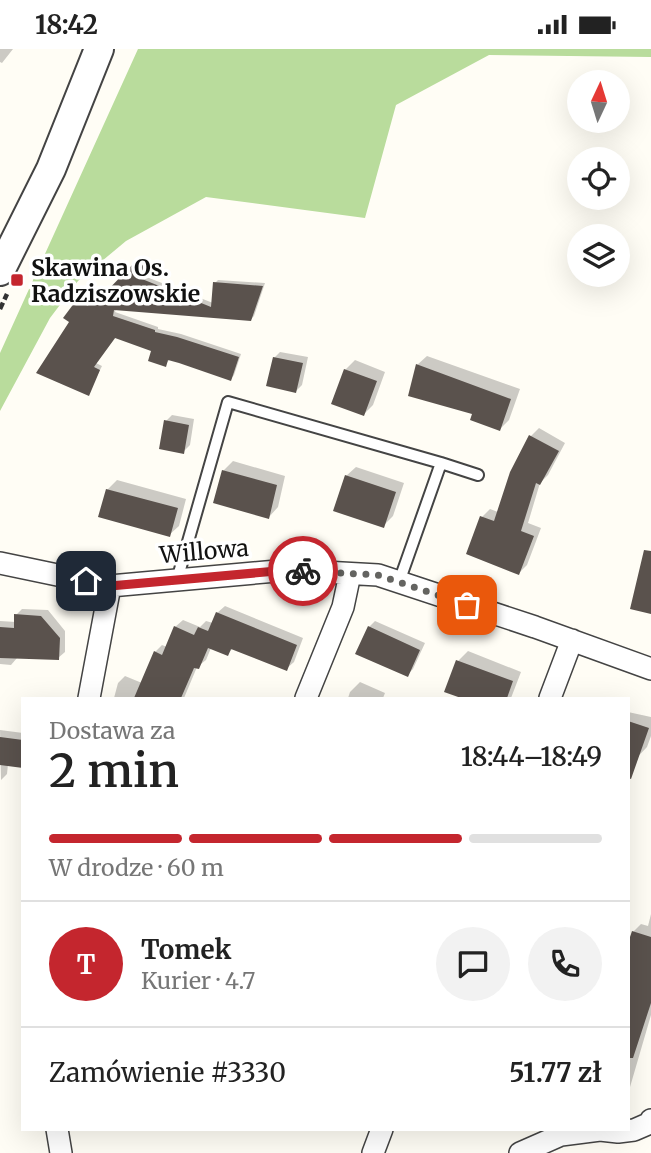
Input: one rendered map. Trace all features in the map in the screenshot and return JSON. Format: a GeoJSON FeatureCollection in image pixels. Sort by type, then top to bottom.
{"type":"FeatureCollection","features":[{"type":"Feature","properties":{"kind":"street"},"geometry":{"type":"LineString","coordinates":[[0,271],[51,169],[99,49]]}},
{"type":"Feature","properties":{"kind":"street","name":"Willowa"},"geometry":{"type":"LineString","coordinates":[[0,563],[110,586],[288,570],[378,575],[651,669]]}},
{"type":"Feature","properties":{"kind":"street"},"geometry":{"type":"LineString","coordinates":[[306,697],[343,607],[350,573]]}},
{"type":"Feature","properties":{"kind":"street"},"geometry":{"type":"LineString","coordinates":[[89,697],[110,586]]}},
{"type":"Feature","properties":{"kind":"street"},"geometry":{"type":"LineString","coordinates":[[550,697],[572,640]]}},
{"type":"Feature","properties":{"kind":"street"},"geometry":{"type":"LineString","coordinates":[[630,1130],[650,1123],[651,1120]]}},
{"type":"Feature","properties":{"kind":"street"},"geometry":{"type":"LineString","coordinates":[[58,1131],[64,1152]]}},
{"type":"Feature","properties":{"kind":"street"},"geometry":{"type":"LineString","coordinates":[[373,1153],[381,1131]]}},
{"type":"Feature","properties":{"kind":"street"},"geometry":{"type":"LineString","coordinates":[[520,1153],[561,1135],[592,1131]]}},
{"type":"Feature","properties":{"kind":"lane"},"geometry":{"type":"LineString","coordinates":[[177,580],[228,402],[478,475]]}},
{"type":"Feature","properties":{"kind":"lane"},"geometry":{"type":"LineString","coordinates":[[399,582],[441,463]]}},
{"type":"Feature","properties":{"kind":"green space"},"geometry":{"type":"Polygon","coordinates":[[[138,49],[651,49],[651,57],[489,55],[396,105],[365,218],[206,197],[126,241],[78,281],[50,318],[0,411],[0,353],[138,49]]]}},
{"type":"Feature","properties":{"kind":"building"},"geometry":{"type":"Polygon","coordinates":[[[137,260],[150,272],[142,279],[211,307],[213,282],[263,286],[251,321],[114,310],[113,316],[155,332],[239,357],[231,381],[168,360],[166,367],[148,361],[151,351],[115,338],[94,367],[100,370],[89,396],[36,373],[69,322],[63,318],[84,290],[98,300],[137,260]]]}},
{"type":"Feature","properties":{"kind":"building"},"geometry":{"type":"Polygon","coordinates":[[[273,357],[303,363],[296,393],[266,386],[273,357]]]}},
{"type":"Feature","properties":{"kind":"building"},"geometry":{"type":"Polygon","coordinates":[[[416,364],[511,399],[500,431],[470,420],[472,414],[408,396],[416,364]]]}},
{"type":"Feature","properties":{"kind":"building"},"geometry":{"type":"Polygon","coordinates":[[[344,369],[377,381],[364,416],[331,404],[344,369]]]}},
{"type":"Feature","properties":{"kind":"building"},"geometry":{"type":"Polygon","coordinates":[[[164,420],[189,425],[184,454],[159,449],[164,420]]]}},
{"type":"Feature","properties":{"kind":"building"},"geometry":{"type":"Polygon","coordinates":[[[529,435],[559,451],[540,485],[536,483],[521,531],[534,536],[519,575],[466,554],[480,516],[494,521],[510,472],[529,435]]]}},
{"type":"Feature","properties":{"kind":"building"},"geometry":{"type":"Polygon","coordinates":[[[222,470],[277,485],[269,519],[213,503],[222,470]]]}},
{"type":"Feature","properties":{"kind":"building"},"geometry":{"type":"Polygon","coordinates":[[[345,475],[396,492],[384,528],[333,511],[345,475]]]}},
{"type":"Feature","properties":{"kind":"building"},"geometry":{"type":"Polygon","coordinates":[[[106,489],[178,508],[170,537],[98,517],[106,489]]]}},
{"type":"Feature","properties":{"kind":"building"},"geometry":{"type":"Polygon","coordinates":[[[644,550],[651,551],[651,614],[630,609],[644,550]]]}},
{"type":"Feature","properties":{"kind":"building"},"geometry":{"type":"Polygon","coordinates":[[[216,612],[297,645],[287,671],[231,649],[228,656],[208,648],[199,669],[194,668],[181,697],[134,697],[154,651],[162,655],[174,626],[194,635],[198,627],[208,631],[216,612]]]}},
{"type":"Feature","properties":{"kind":"building"},"geometry":{"type":"Polygon","coordinates":[[[14,614],[41,616],[60,638],[59,660],[0,658],[0,627],[14,628],[14,614]]]}},
{"type":"Feature","properties":{"kind":"building"},"geometry":{"type":"Polygon","coordinates":[[[368,626],[420,650],[408,677],[355,654],[368,626]]]}},
{"type":"Feature","properties":{"kind":"building"},"geometry":{"type":"Polygon","coordinates":[[[456,660],[513,681],[507,697],[458,697],[444,692],[456,660]]]}},
{"type":"Feature","properties":{"kind":"building"},"geometry":{"type":"Polygon","coordinates":[[[630,722],[649,728],[630,779],[630,722]]]}},
{"type":"Feature","properties":{"kind":"building"},"geometry":{"type":"Polygon","coordinates":[[[0,737],[21,740],[21,768],[0,765],[0,737]]]}},
{"type":"Feature","properties":{"kind":"building"},"geometry":{"type":"Polygon","coordinates":[[[632,931],[651,937],[651,1003],[633,1058],[630,1058],[632,931]]]}},
{"type":"Feature","properties":{"kind":"way so far"},"geometry":{"type":"LineString","coordinates":[[303,571],[378,575],[467,605]]}},
{"type":"Feature","properties":{"kind":"place","name":"Skawina Os. Radziszowskie"},"geometry":{"type":"Point","coordinates":[17,280]}},
{"type":"Feature","properties":{"kind":"route"},"geometry":{"type":"LineString","coordinates":[[86,581],[110,586],[288,570],[303,571]]}}]}
